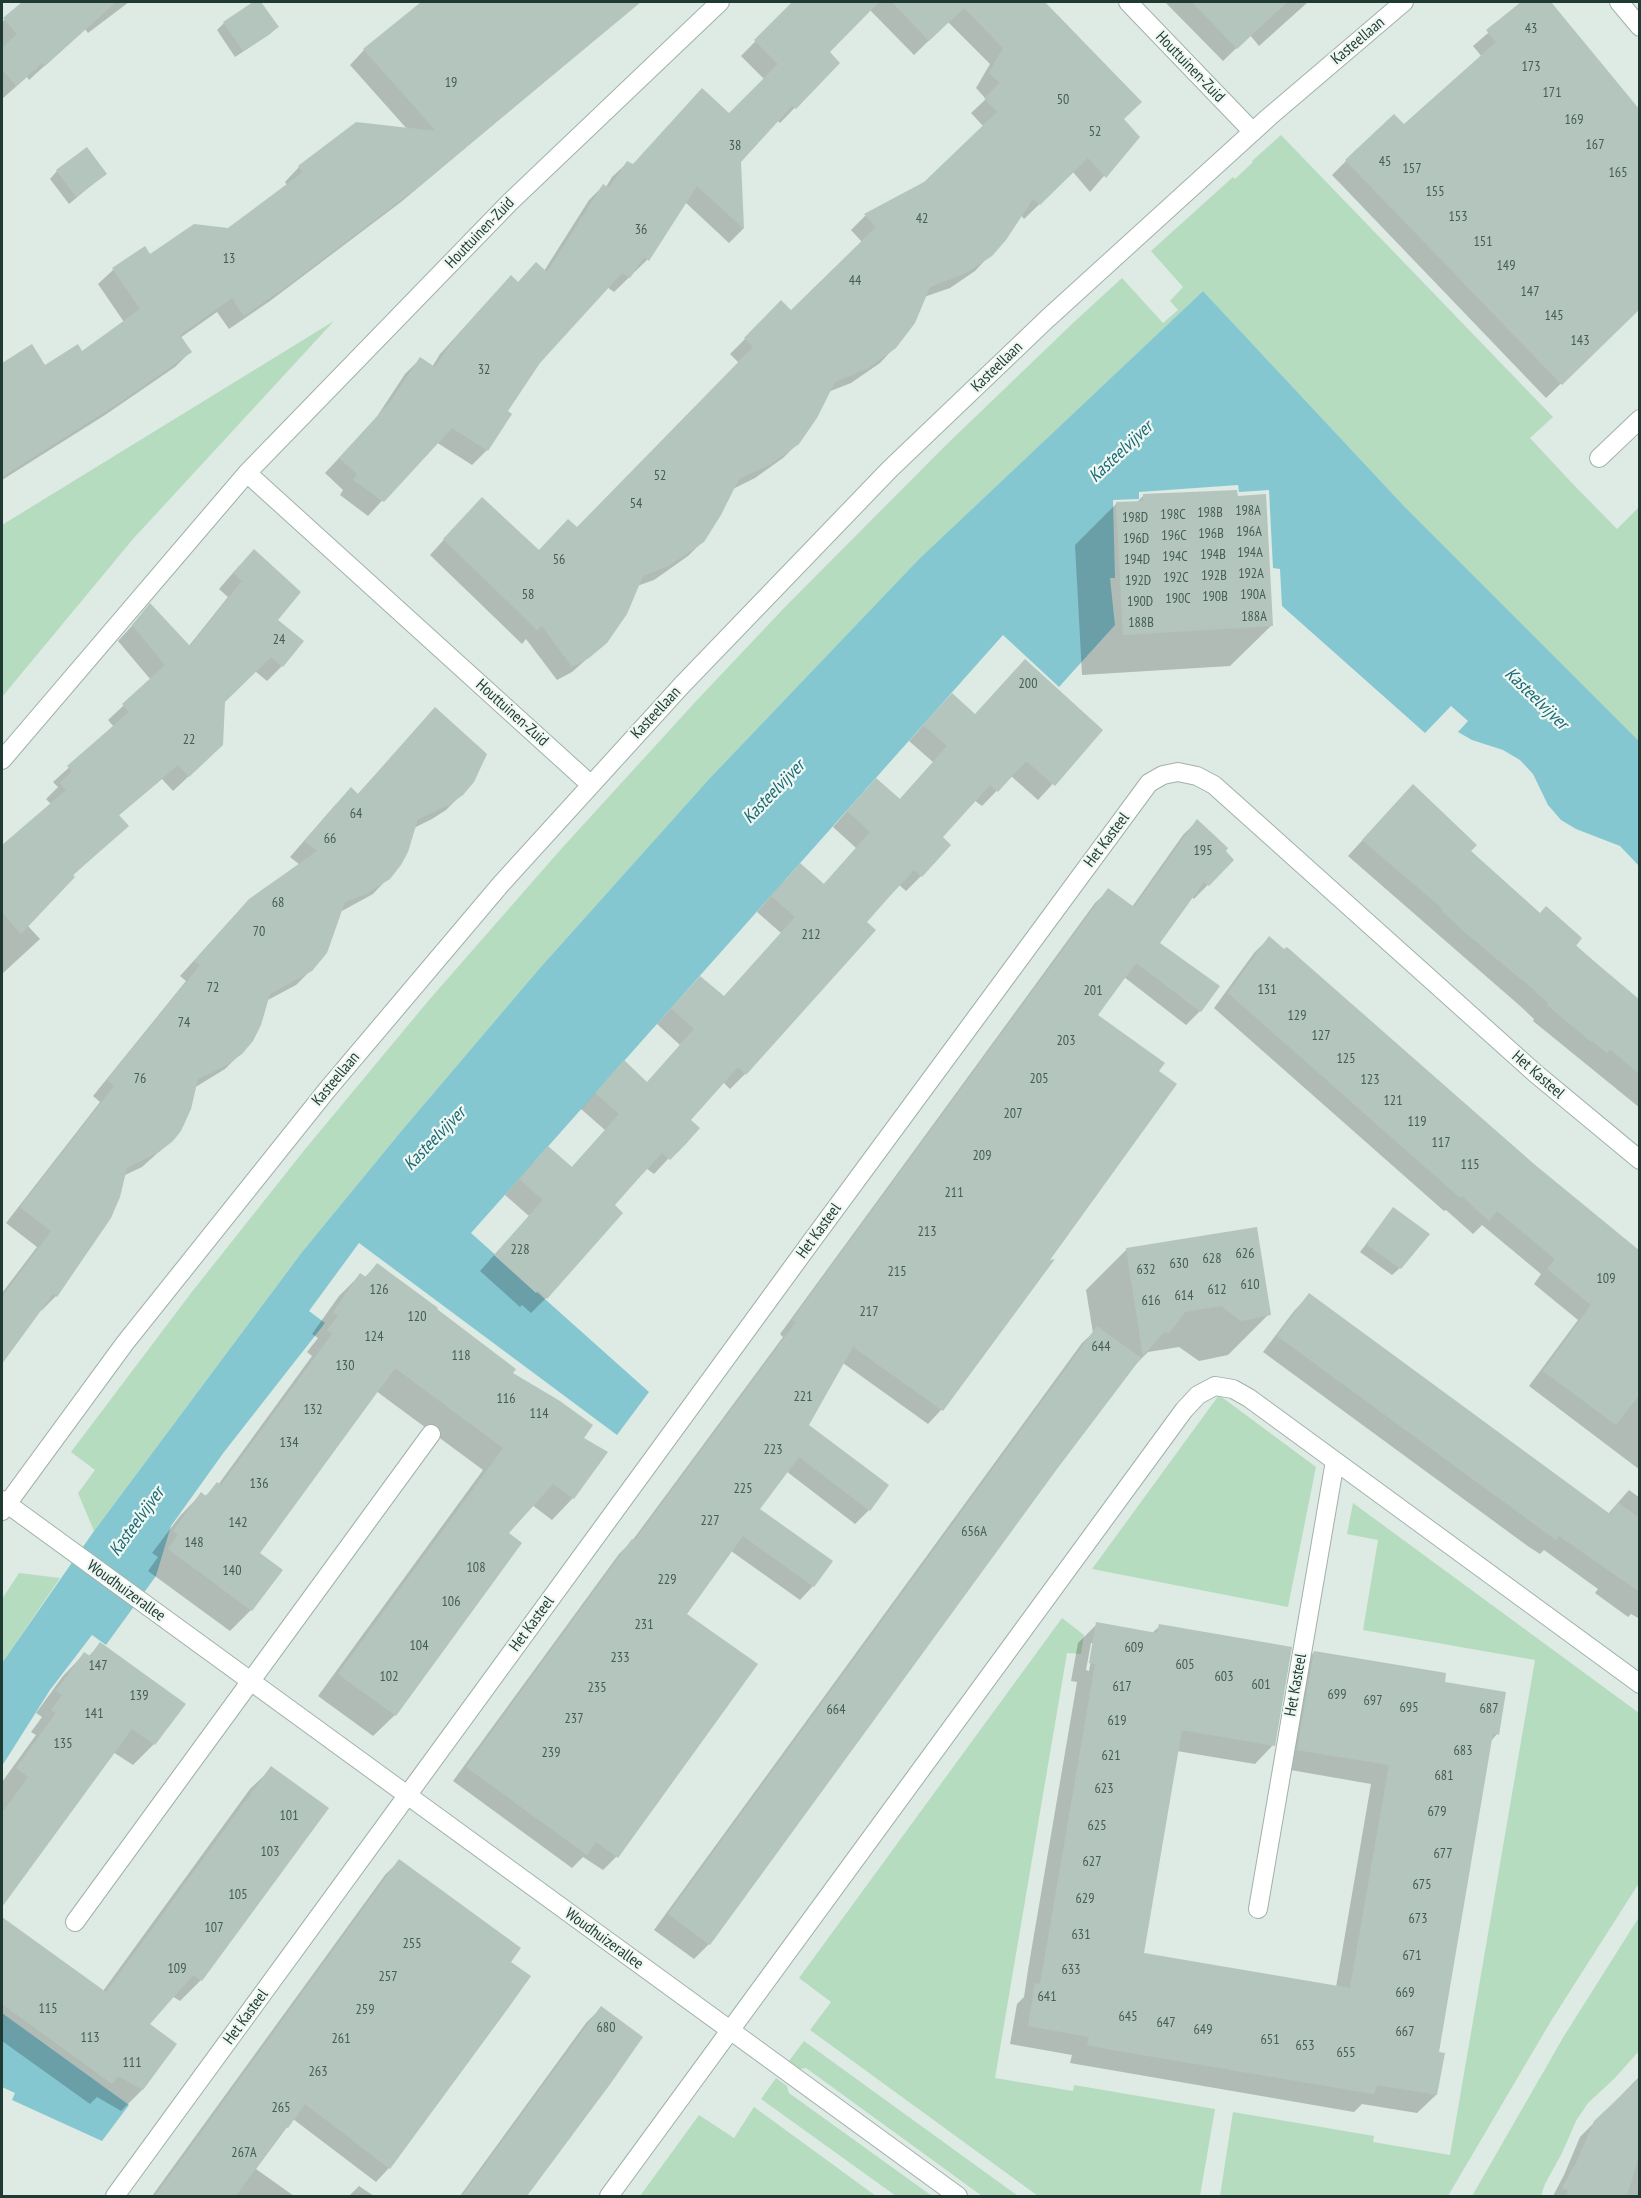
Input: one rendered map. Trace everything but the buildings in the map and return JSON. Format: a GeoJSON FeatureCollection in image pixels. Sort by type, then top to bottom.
{"type":"FeatureCollection","features":[{"type":"Feature","properties":{"kind":"street","name":"Houttuinen-Zuid"},"geometry":{"type":"LineString","coordinates":[[2,760],[247,473],[510,202],[720,2]]}},
{"type":"Feature","properties":{"kind":"street","name":"Houttuinen-Zuid"},"geometry":{"type":"LineString","coordinates":[[1128,2],[1252,132]]}},
{"type":"Feature","properties":{"kind":"street","name":"Kasteellaan"},"geometry":{"type":"LineString","coordinates":[[3,1505],[125,1343],[327,1090],[501,884],[752,611],[890,469],[1047,319],[1252,132],[1404,2]]}},
{"type":"Feature","properties":{"kind":"street"},"geometry":{"type":"LineString","coordinates":[[1619,2],[1640,27]]}},
{"type":"Feature","properties":{"kind":"street"},"geometry":{"type":"LineString","coordinates":[[1599,458],[1640,419]]}},
{"type":"Feature","properties":{"kind":"street","name":"Houttuinen-Zuid"},"geometry":{"type":"LineString","coordinates":[[247,473],[591,784]]}},
{"type":"Feature","properties":{"kind":"street","name":"Het Kasteel"},"geometry":{"type":"LineString","coordinates":[[115,2196],[1026,948],[1149,783],[1162,775],[1178,772],[1197,776],[1214,785],[1535,1073],[1640,1160]]}},
{"type":"Feature","properties":{"kind":"street"},"geometry":{"type":"LineString","coordinates":[[609,2196],[1184,1410],[1198,1395],[1215,1386],[1233,1389],[1249,1398],[1640,1684]]}},
{"type":"Feature","properties":{"kind":"street"},"geometry":{"type":"LineString","coordinates":[[75,1922],[431,1434]]}},
{"type":"Feature","properties":{"kind":"street","name":"Het Kasteel"},"geometry":{"type":"LineString","coordinates":[[1258,1909],[1335,1461]]}},
{"type":"Feature","properties":{"kind":"street","name":"Woudhuizerallee"},"geometry":{"type":"LineString","coordinates":[[3,1505],[48,1533],[957,2196]]}},
{"type":"Feature","properties":{"kind":"green space"},"geometry":{"type":"Polygon","coordinates":[[[1281,135],[1553,417],[1530,438],[1571,482],[1617,529],[1639,507],[1639,741],[1403,505],[1203,291],[919,559],[709,779],[539,969],[302,1252],[94,1531],[78,1493],[95,1470],[71,1452],[191,1293],[306,1148],[429,1000],[562,848],[785,607],[946,445],[1073,323],[1122,278],[1163,323],[1178,310],[1170,301],[1183,287],[1151,251],[1233,177],[1235,179],[1281,135]]]}},
{"type":"Feature","properties":{"kind":"green space"},"geometry":{"type":"Polygon","coordinates":[[[334,321],[133,539],[2,697],[2,525],[334,321]]]}},
{"type":"Feature","properties":{"kind":"green space"},"geometry":{"type":"Polygon","coordinates":[[[1219,1395],[1316,1467],[1288,1607],[1092,1569],[1219,1395]]]}},
{"type":"Feature","properties":{"kind":"green space"},"geometry":{"type":"Polygon","coordinates":[[[1353,1503],[1639,1713],[1639,1883],[1551,2021],[1448,2196],[1220,2196],[1233,2112],[1374,2136],[1373,2142],[1450,2155],[1535,1660],[1363,1630],[1378,1540],[1347,1534],[1353,1503]]]}},
{"type":"Feature","properties":{"kind":"green space"},"geometry":{"type":"Polygon","coordinates":[[[19,1573],[60,1578],[2,1663],[2,1599],[19,1573]]]}},
{"type":"Feature","properties":{"kind":"green space"},"geometry":{"type":"Polygon","coordinates":[[[1062,1618],[1084,1635],[1081,1654],[1067,1653],[995,2078],[1073,2091],[1074,2085],[1215,2109],[1200,2196],[1038,2196],[810,2030],[831,2002],[799,1978],[1062,1618]]]}},
{"type":"Feature","properties":{"kind":"green space"},"geometry":{"type":"Polygon","coordinates":[[[1639,1917],[1639,2051],[1588,2103],[1576,2121],[1541,2196],[1472,2196],[1564,2036],[1639,1917]]]}},
{"type":"Feature","properties":{"kind":"green space"},"geometry":{"type":"Polygon","coordinates":[[[804,2041],[1018,2196],[982,2196],[806,2068],[800,2069],[789,2061],[804,2041]]]}},
{"type":"Feature","properties":{"kind":"green space"},"geometry":{"type":"Polygon","coordinates":[[[776,2078],[787,2086],[789,2093],[932,2196],[896,2196],[761,2099],[776,2078]]]}},
{"type":"Feature","properties":{"kind":"green space"},"geometry":{"type":"Polygon","coordinates":[[[754,2107],[876,2196],[640,2196],[699,2115],[734,2138],[754,2107]]]}},
{"type":"Feature","properties":{"kind":"water","name":"Kasteelvijver"},"geometry":{"type":"Polygon","coordinates":[[[1203,291],[1403,505],[1639,741],[1639,866],[1620,846],[1576,829],[1561,820],[1548,805],[1533,774],[1520,760],[1503,750],[1472,740],[1458,732],[1468,721],[1451,706],[1425,733],[1282,606],[1280,569],[1273,568],[1269,490],[1239,492],[1238,485],[1139,492],[1139,499],[1113,500],[1115,578],[1110,578],[1115,625],[1059,687],[1003,635],[471,1233],[649,1392],[617,1435],[359,1243],[309,1311],[325,1323],[224,1452],[171,1526],[156,1576],[106,1645],[92,1635],[50,1690],[2,1766],[2,1663],[94,1531],[302,1252],[539,969],[709,779],[919,559],[1203,291]]]}},
{"type":"Feature","properties":{"kind":"water"},"geometry":{"type":"Polygon","coordinates":[[[2,2013],[129,2105],[102,2141],[12,2100],[15,2093],[2,2087],[2,2013]]]}}]}
